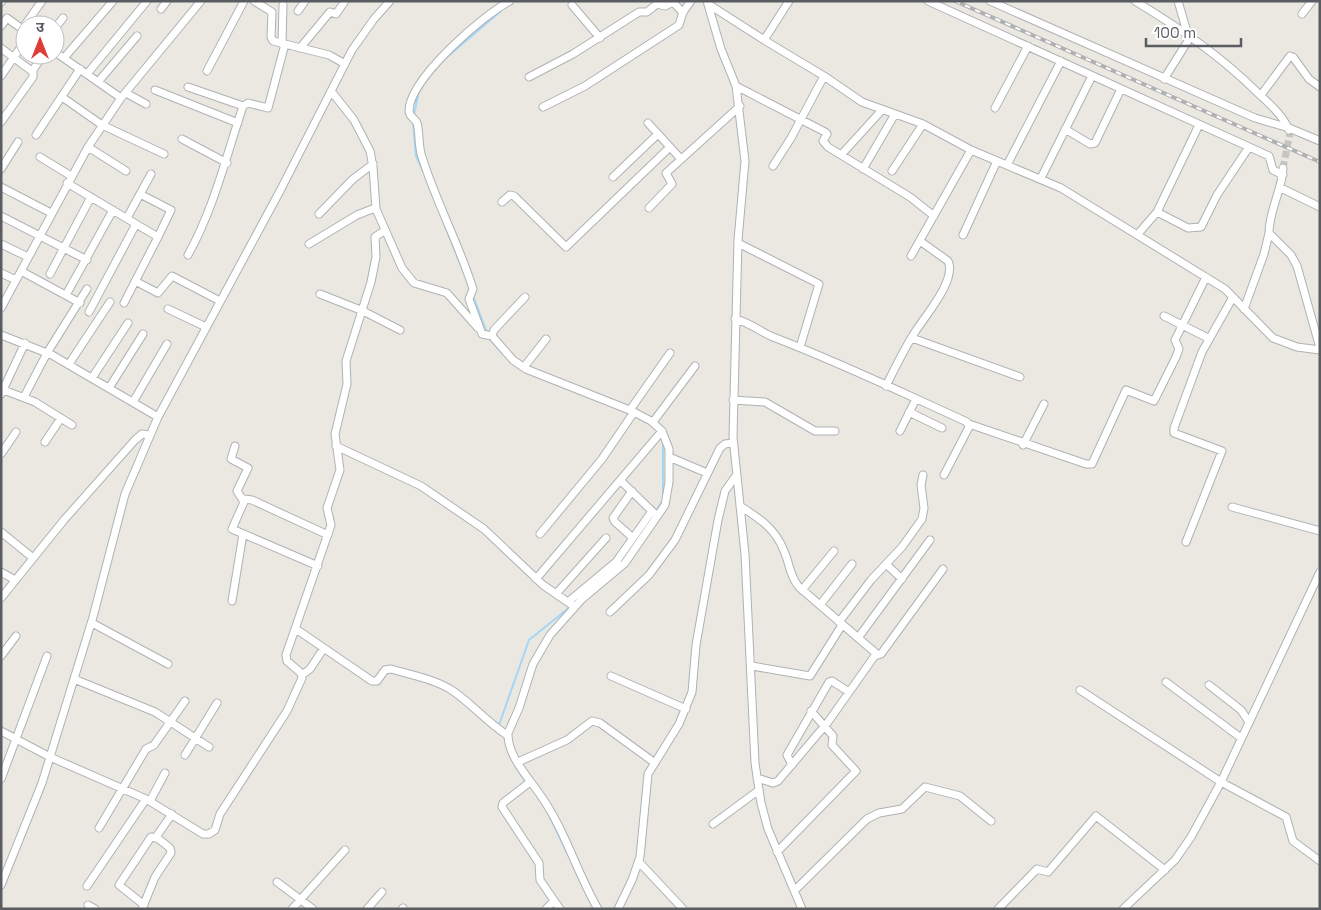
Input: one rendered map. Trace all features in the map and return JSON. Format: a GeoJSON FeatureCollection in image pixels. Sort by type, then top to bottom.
{"type":"FeatureCollection","features":[{"type":"Feature","properties":{"kind":"street"},"geometry":{"type":"LineString","coordinates":[[33,15],[42,1]]}},
{"type":"Feature","properties":{"kind":"street"},"geometry":{"type":"LineString","coordinates":[[65,57],[113,1]]}},
{"type":"Feature","properties":{"kind":"street"},"geometry":{"type":"LineString","coordinates":[[87,74],[148,1]]}},
{"type":"Feature","properties":{"kind":"street"},"geometry":{"type":"LineString","coordinates":[[160,9],[167,1]]}},
{"type":"Feature","properties":{"kind":"street"},"geometry":{"type":"LineString","coordinates":[[2,305],[88,146],[124,96],[201,1]]}},
{"type":"Feature","properties":{"kind":"street"},"geometry":{"type":"LineString","coordinates":[[207,71],[244,1]]}},
{"type":"Feature","properties":{"kind":"street"},"geometry":{"type":"LineString","coordinates":[[254,1],[272,12],[272,39],[283,44],[329,55],[345,64]]}},
{"type":"Feature","properties":{"kind":"street"},"geometry":{"type":"LineString","coordinates":[[298,10],[305,1]]}},
{"type":"Feature","properties":{"kind":"street"},"geometry":{"type":"LineString","coordinates":[[300,48],[330,12],[336,13],[346,1]]}},
{"type":"Feature","properties":{"kind":"street"},"geometry":{"type":"LineString","coordinates":[[1,885],[42,783],[92,623],[125,494],[150,435],[345,64],[374,19],[390,1]]}},
{"type":"Feature","properties":{"kind":"street"},"geometry":{"type":"LineString","coordinates":[[487,334],[470,303],[472,293],[422,156],[414,119],[409,110],[413,96],[429,70],[495,11],[510,1]]}},
{"type":"Feature","properties":{"kind":"street"},"geometry":{"type":"LineString","coordinates":[[543,107],[578,90],[643,51],[679,25],[683,12],[691,1]]}},
{"type":"Feature","properties":{"kind":"street"},"geometry":{"type":"LineString","coordinates":[[764,40],[789,1]]}},
{"type":"Feature","properties":{"kind":"street"},"geometry":{"type":"LineString","coordinates":[[928,1],[1269,156],[1272,160],[1273,170],[1283,172],[1281,188],[1268,224],[1268,233],[1259,268],[1244,309]]}},
{"type":"Feature","properties":{"kind":"street"},"geometry":{"type":"LineString","coordinates":[[990,1],[1269,124],[1320,142]]}},
{"type":"Feature","properties":{"kind":"street"},"geometry":{"type":"LineString","coordinates":[[1135,1],[1189,34],[1261,95],[1289,131]]}},
{"type":"Feature","properties":{"kind":"street"},"geometry":{"type":"LineString","coordinates":[[1164,79],[1189,34],[1178,1]]}},
{"type":"Feature","properties":{"kind":"street"},"geometry":{"type":"LineString","coordinates":[[1302,14],[1312,1]]}},
{"type":"Feature","properties":{"kind":"street"},"geometry":{"type":"LineString","coordinates":[[529,77],[600,38],[639,12],[647,12],[657,4],[665,6],[673,2],[683,12]]}},
{"type":"Feature","properties":{"kind":"street"},"geometry":{"type":"LineString","coordinates":[[708,2],[858,100],[923,124],[971,150],[1061,188],[1206,277],[1233,297],[1255,322],[1279,342],[1320,349],[1294,260],[1268,233]]}},
{"type":"Feature","properties":{"kind":"street"},"geometry":{"type":"LineString","coordinates":[[708,2],[721,49],[736,86],[740,106],[745,170],[738,242],[733,443],[735,477],[740,506],[752,666],[757,778],[768,829],[802,909]]}},
{"type":"Feature","properties":{"kind":"street"},"geometry":{"type":"LineString","coordinates":[[188,255],[200,232],[227,163],[243,106],[248,103],[268,108],[283,44],[283,5]]}},
{"type":"Feature","properties":{"kind":"street"},"geometry":{"type":"LineString","coordinates":[[572,5],[600,38]]}},
{"type":"Feature","properties":{"kind":"street"},"geometry":{"type":"LineString","coordinates":[[1,26],[4,16],[15,24]]}},
{"type":"Feature","properties":{"kind":"street"},"geometry":{"type":"LineString","coordinates":[[98,82],[137,36]]}},
{"type":"Feature","properties":{"kind":"street"},"geometry":{"type":"LineString","coordinates":[[995,108],[1028,46]]}},
{"type":"Feature","properties":{"kind":"street"},"geometry":{"type":"LineString","coordinates":[[1,48],[33,72]]}},
{"type":"Feature","properties":{"kind":"street"},"geometry":{"type":"LineString","coordinates":[[1261,95],[1290,56],[1293,57],[1309,79],[1320,87]]}},
{"type":"Feature","properties":{"kind":"street"},"geometry":{"type":"LineString","coordinates":[[1,76],[14,58]]}},
{"type":"Feature","properties":{"kind":"street"},"geometry":{"type":"LineString","coordinates":[[65,59],[98,82],[124,96],[146,104]]}},
{"type":"Feature","properties":{"kind":"street"},"geometry":{"type":"LineString","coordinates":[[1007,165],[1061,62]]}},
{"type":"Feature","properties":{"kind":"street"},"geometry":{"type":"LineString","coordinates":[[1,122],[32,77],[38,65]]}},
{"type":"Feature","properties":{"kind":"street"},"geometry":{"type":"LineString","coordinates":[[36,135],[80,70]]}},
{"type":"Feature","properties":{"kind":"street"},"geometry":{"type":"LineString","coordinates":[[773,166],[801,120],[824,76]]}},
{"type":"Feature","properties":{"kind":"street"},"geometry":{"type":"LineString","coordinates":[[1040,178],[1092,76]]}},
{"type":"Feature","properties":{"kind":"street"},"geometry":{"type":"LineString","coordinates":[[736,86],[826,132],[824,142],[841,155],[910,197],[934,216]]}},
{"type":"Feature","properties":{"kind":"street"},"geometry":{"type":"LineString","coordinates":[[188,87],[243,106]]}},
{"type":"Feature","properties":{"kind":"street"},"geometry":{"type":"LineString","coordinates":[[1065,129],[1090,144],[1095,143],[1121,89]]}},
{"type":"Feature","properties":{"kind":"street"},"geometry":{"type":"LineString","coordinates":[[155,90],[238,123]]}},
{"type":"Feature","properties":{"kind":"street"},"geometry":{"type":"LineString","coordinates":[[331,91],[354,120],[370,151],[373,164],[375,208],[402,268],[411,280],[420,285],[447,293],[513,360],[524,367],[653,422],[668,444],[668,495],[625,563],[572,604]]}},
{"type":"Feature","properties":{"kind":"street"},"geometry":{"type":"LineString","coordinates":[[62,97],[102,125],[164,154]]}},
{"type":"Feature","properties":{"kind":"street"},"geometry":{"type":"LineString","coordinates":[[649,208],[671,185],[666,174],[740,106]]}},
{"type":"Feature","properties":{"kind":"street"},"geometry":{"type":"LineString","coordinates":[[841,155],[882,110]]}},
{"type":"Feature","properties":{"kind":"street"},"geometry":{"type":"LineString","coordinates":[[863,169],[895,114]]}},
{"type":"Feature","properties":{"kind":"street"},"geometry":{"type":"LineString","coordinates":[[648,123],[681,159]]}},
{"type":"Feature","properties":{"kind":"street"},"geometry":{"type":"LineString","coordinates":[[892,171],[923,124]]}},
{"type":"Feature","properties":{"kind":"street"},"geometry":{"type":"LineString","coordinates":[[1137,235],[1157,212],[1199,125]]}},
{"type":"Feature","properties":{"kind":"street"},"geometry":{"type":"LineString","coordinates":[[613,177],[658,134]]}},
{"type":"Feature","properties":{"kind":"street"},"geometry":{"type":"LineString","coordinates":[[182,139],[227,163]]}},
{"type":"Feature","properties":{"kind":"street"},"geometry":{"type":"LineString","coordinates":[[1,168],[18,142]]}},
{"type":"Feature","properties":{"kind":"street"},"geometry":{"type":"LineString","coordinates":[[88,146],[126,171]]}},
{"type":"Feature","properties":{"kind":"street"},"geometry":{"type":"LineString","coordinates":[[1157,212],[1188,228],[1201,227],[1217,195],[1249,147]]}},
{"type":"Feature","properties":{"kind":"street"},"geometry":{"type":"LineString","coordinates":[[502,202],[510,195],[514,196],[566,247],[669,148]]}},
{"type":"Feature","properties":{"kind":"street"},"geometry":{"type":"LineString","coordinates":[[911,256],[971,150]]}},
{"type":"Feature","properties":{"kind":"street"},"geometry":{"type":"LineString","coordinates":[[40,157],[91,197],[158,237]]}},
{"type":"Feature","properties":{"kind":"street"},"geometry":{"type":"LineString","coordinates":[[963,235],[997,161]]}},
{"type":"Feature","properties":{"kind":"street"},"geometry":{"type":"LineString","coordinates":[[319,214],[353,179],[373,164]]}},
{"type":"Feature","properties":{"kind":"street"},"geometry":{"type":"LineString","coordinates":[[127,218],[151,174]]}},
{"type":"Feature","properties":{"kind":"street"},"geometry":{"type":"LineString","coordinates":[[1,187],[51,213]]}},
{"type":"Feature","properties":{"kind":"street"},"geometry":{"type":"LineString","coordinates":[[1281,188],[1320,208]]}},
{"type":"Feature","properties":{"kind":"street"},"geometry":{"type":"LineString","coordinates":[[124,303],[171,210],[140,194]]}},
{"type":"Feature","properties":{"kind":"street"},"geometry":{"type":"LineString","coordinates":[[50,274],[91,197]]}},
{"type":"Feature","properties":{"kind":"street"},"geometry":{"type":"LineString","coordinates":[[309,244],[358,215],[375,208]]}},
{"type":"Feature","properties":{"kind":"street"},"geometry":{"type":"LineString","coordinates":[[66,295],[113,210]]}},
{"type":"Feature","properties":{"kind":"street"},"geometry":{"type":"LineString","coordinates":[[1,216],[87,260]]}},
{"type":"Feature","properties":{"kind":"street"},"geometry":{"type":"LineString","coordinates":[[89,312],[136,224]]}},
{"type":"Feature","properties":{"kind":"street"},"geometry":{"type":"LineString","coordinates":[[302,675],[286,658],[331,523],[327,508],[340,470],[336,446],[336,431],[347,384],[347,358],[363,311],[375,264],[375,237],[384,231]]}},
{"type":"Feature","properties":{"kind":"street"},"geometry":{"type":"LineString","coordinates":[[886,386],[912,338],[944,288],[950,267],[948,261],[920,241]]}},
{"type":"Feature","properties":{"kind":"street"},"geometry":{"type":"LineString","coordinates":[[738,242],[819,284],[800,347]]}},
{"type":"Feature","properties":{"kind":"street"},"geometry":{"type":"LineString","coordinates":[[1,244],[28,256]]}},
{"type":"Feature","properties":{"kind":"street"},"geometry":{"type":"LineString","coordinates":[[21,271],[80,302]]}},
{"type":"Feature","properties":{"kind":"street"},"geometry":{"type":"LineString","coordinates":[[1,273],[16,280]]}},
{"type":"Feature","properties":{"kind":"street"},"geometry":{"type":"LineString","coordinates":[[135,281],[158,293],[172,276],[220,301]]}},
{"type":"Feature","properties":{"kind":"street"},"geometry":{"type":"LineString","coordinates":[[735,319],[747,322],[768,335],[800,347],[969,424],[1023,445],[1086,464],[1092,464],[1126,390],[1154,402],[1176,357],[1178,349],[1175,340],[1206,277]]}},
{"type":"Feature","properties":{"kind":"street"},"geometry":{"type":"LineString","coordinates":[[24,397],[47,353],[87,289]]}},
{"type":"Feature","properties":{"kind":"street"},"geometry":{"type":"LineString","coordinates":[[320,294],[363,311],[400,330]]}},
{"type":"Feature","properties":{"kind":"street"},"geometry":{"type":"LineString","coordinates":[[487,334],[494,330],[525,297]]}},
{"type":"Feature","properties":{"kind":"street"},"geometry":{"type":"LineString","coordinates":[[1186,542],[1222,451],[1173,431],[1208,338],[1233,297]]}},
{"type":"Feature","properties":{"kind":"street"},"geometry":{"type":"LineString","coordinates":[[69,364],[110,302]]}},
{"type":"Feature","properties":{"kind":"street"},"geometry":{"type":"LineString","coordinates":[[168,309],[206,327]]}},
{"type":"Feature","properties":{"kind":"street"},"geometry":{"type":"LineString","coordinates":[[1313,320],[1320,314]]}},
{"type":"Feature","properties":{"kind":"street"},"geometry":{"type":"LineString","coordinates":[[1164,316],[1208,338]]}},
{"type":"Feature","properties":{"kind":"street"},"geometry":{"type":"LineString","coordinates":[[92,378],[128,323]]}},
{"type":"Feature","properties":{"kind":"street"},"geometry":{"type":"LineString","coordinates":[[109,388],[143,334]]}},
{"type":"Feature","properties":{"kind":"street"},"geometry":{"type":"LineString","coordinates":[[1,335],[25,343],[69,364],[158,417]]}},
{"type":"Feature","properties":{"kind":"street"},"geometry":{"type":"LineString","coordinates":[[912,338],[1020,378]]}},
{"type":"Feature","properties":{"kind":"street"},"geometry":{"type":"LineString","coordinates":[[524,367],[546,339]]}},
{"type":"Feature","properties":{"kind":"street"},"geometry":{"type":"LineString","coordinates":[[25,343],[2,391],[24,397],[72,425]]}},
{"type":"Feature","properties":{"kind":"street"},"geometry":{"type":"LineString","coordinates":[[133,402],[167,344]]}},
{"type":"Feature","properties":{"kind":"street"},"geometry":{"type":"LineString","coordinates":[[540,534],[602,459],[670,353]]}},
{"type":"Feature","properties":{"kind":"street"},"geometry":{"type":"LineString","coordinates":[[653,422],[695,366]]}},
{"type":"Feature","properties":{"kind":"street"},"geometry":{"type":"LineString","coordinates":[[900,431],[916,399]]}},
{"type":"Feature","properties":{"kind":"street"},"geometry":{"type":"LineString","coordinates":[[733,400],[768,403],[815,430],[835,431]]}},
{"type":"Feature","properties":{"kind":"street"},"geometry":{"type":"LineString","coordinates":[[1023,445],[1044,404]]}},
{"type":"Feature","properties":{"kind":"street"},"geometry":{"type":"LineString","coordinates":[[909,412],[942,428]]}},
{"type":"Feature","properties":{"kind":"street"},"geometry":{"type":"LineString","coordinates":[[45,442],[62,418]]}},
{"type":"Feature","properties":{"kind":"street"},"geometry":{"type":"LineString","coordinates":[[944,474],[969,424]]}},
{"type":"Feature","properties":{"kind":"street"},"geometry":{"type":"LineString","coordinates":[[1,454],[16,432]]}},
{"type":"Feature","properties":{"kind":"street"},"geometry":{"type":"LineString","coordinates":[[536,579],[661,433]]}},
{"type":"Feature","properties":{"kind":"street"},"geometry":{"type":"LineString","coordinates":[[1,598],[135,440],[142,434],[150,435]]}},
{"type":"Feature","properties":{"kind":"street"},"geometry":{"type":"LineString","coordinates":[[610,612],[649,574],[675,540],[722,445],[733,443]]}},
{"type":"Feature","properties":{"kind":"street"},"geometry":{"type":"LineString","coordinates":[[235,446],[231,459],[248,467],[237,492],[244,499],[252,500],[328,535]]}},
{"type":"Feature","properties":{"kind":"street"},"geometry":{"type":"LineString","coordinates":[[336,446],[421,486],[484,530],[536,579],[572,604]]}},
{"type":"Feature","properties":{"kind":"street"},"geometry":{"type":"LineString","coordinates":[[669,457],[707,473]]}},
{"type":"Feature","properties":{"kind":"street"},"geometry":{"type":"LineString","coordinates":[[752,666],[810,676],[840,624],[866,586],[902,547],[922,519],[924,508],[921,485],[923,475]]}},
{"type":"Feature","properties":{"kind":"street"},"geometry":{"type":"LineString","coordinates":[[618,909],[639,862],[647,778],[686,709],[694,683],[696,645],[718,520],[726,491],[735,477]]}},
{"type":"Feature","properties":{"kind":"street"},"geometry":{"type":"LineString","coordinates":[[621,481],[655,513]]}},
{"type":"Feature","properties":{"kind":"street"},"geometry":{"type":"LineString","coordinates":[[632,491],[613,518],[633,538]]}},
{"type":"Feature","properties":{"kind":"street"},"geometry":{"type":"LineString","coordinates":[[244,499],[232,527],[243,534],[318,566]]}},
{"type":"Feature","properties":{"kind":"street"},"geometry":{"type":"LineString","coordinates":[[740,506],[772,529],[784,550],[791,576],[802,590],[876,654]]}},
{"type":"Feature","properties":{"kind":"street"},"geometry":{"type":"LineString","coordinates":[[1232,507],[1320,531]]}},
{"type":"Feature","properties":{"kind":"street"},"geometry":{"type":"LineString","coordinates":[[504,733],[533,664],[572,604],[616,562],[633,538],[655,513]]}},
{"type":"Feature","properties":{"kind":"street"},"geometry":{"type":"LineString","coordinates":[[1,532],[33,558]]}},
{"type":"Feature","properties":{"kind":"street"},"geometry":{"type":"LineString","coordinates":[[232,601],[243,534]]}},
{"type":"Feature","properties":{"kind":"street"},"geometry":{"type":"LineString","coordinates":[[556,594],[606,538]]}},
{"type":"Feature","properties":{"kind":"street"},"geometry":{"type":"LineString","coordinates":[[858,638],[930,540]]}},
{"type":"Feature","properties":{"kind":"street"},"geometry":{"type":"LineString","coordinates":[[802,590],[834,551]]}},
{"type":"Feature","properties":{"kind":"street"},"geometry":{"type":"LineString","coordinates":[[820,605],[852,564]]}},
{"type":"Feature","properties":{"kind":"street"},"geometry":{"type":"LineString","coordinates":[[886,564],[902,579]]}},
{"type":"Feature","properties":{"kind":"street"},"geometry":{"type":"LineString","coordinates":[[757,778],[775,783],[792,765],[826,726],[876,654],[881,654],[943,569]]}},
{"type":"Feature","properties":{"kind":"street"},"geometry":{"type":"LineString","coordinates":[[1,572],[15,580]]}},
{"type":"Feature","properties":{"kind":"street"},"geometry":{"type":"LineString","coordinates":[[1123,909],[1175,860],[1191,837],[1221,782],[1320,572]]}},
{"type":"Feature","properties":{"kind":"street"},"geometry":{"type":"LineString","coordinates":[[92,623],[168,664]]}},
{"type":"Feature","properties":{"kind":"street"},"geometry":{"type":"LineString","coordinates":[[296,629],[372,681],[377,681],[386,670],[391,669],[445,686],[504,733],[528,784],[545,801],[598,909]]}},
{"type":"Feature","properties":{"kind":"street"},"geometry":{"type":"LineString","coordinates":[[1,656],[16,636]]}},
{"type":"Feature","properties":{"kind":"street"},"geometry":{"type":"LineString","coordinates":[[1,731],[50,757],[124,788],[148,800],[203,834],[209,834],[215,830],[225,804],[287,712],[302,675],[310,668],[324,648]]}},
{"type":"Feature","properties":{"kind":"street"},"geometry":{"type":"LineString","coordinates":[[1,779],[47,656]]}},
{"type":"Feature","properties":{"kind":"street"},"geometry":{"type":"LineString","coordinates":[[610,676],[686,709]]}},
{"type":"Feature","properties":{"kind":"street"},"geometry":{"type":"LineString","coordinates":[[74,679],[144,707],[209,747]]}},
{"type":"Feature","properties":{"kind":"street"},"geometry":{"type":"LineString","coordinates":[[792,765],[788,755],[811,711],[830,681],[849,692]]}},
{"type":"Feature","properties":{"kind":"street"},"geometry":{"type":"LineString","coordinates":[[1166,682],[1241,738]]}},
{"type":"Feature","properties":{"kind":"street"},"geometry":{"type":"LineString","coordinates":[[1208,685],[1241,710],[1249,722]]}},
{"type":"Feature","properties":{"kind":"street"},"geometry":{"type":"LineString","coordinates":[[1080,690],[1221,782],[1286,817],[1289,822],[1292,841],[1320,861]]}},
{"type":"Feature","properties":{"kind":"street"},"geometry":{"type":"LineString","coordinates":[[99,828],[146,749],[154,745],[185,701]]}},
{"type":"Feature","properties":{"kind":"street"},"geometry":{"type":"LineString","coordinates":[[185,755],[217,703]]}},
{"type":"Feature","properties":{"kind":"street"},"geometry":{"type":"LineString","coordinates":[[778,852],[856,771],[832,745],[833,737],[826,726],[811,711]]}},
{"type":"Feature","properties":{"kind":"street"},"geometry":{"type":"LineString","coordinates":[[518,762],[568,740],[592,721],[600,723],[655,763]]}},
{"type":"Feature","properties":{"kind":"street"},"geometry":{"type":"LineString","coordinates":[[87,886],[165,773]]}},
{"type":"Feature","properties":{"kind":"street"},"geometry":{"type":"LineString","coordinates":[[528,784],[503,803],[502,807],[539,863],[540,880],[560,909]]}},
{"type":"Feature","properties":{"kind":"street"},"geometry":{"type":"LineString","coordinates":[[795,890],[866,818],[879,813],[902,809],[925,787],[960,796],[990,821]]}},
{"type":"Feature","properties":{"kind":"street"},"geometry":{"type":"LineString","coordinates":[[713,824],[759,790]]}},
{"type":"Feature","properties":{"kind":"street"},"geometry":{"type":"LineString","coordinates":[[156,838],[172,814]]}},
{"type":"Feature","properties":{"kind":"street"},"geometry":{"type":"LineString","coordinates":[[998,909],[1037,869],[1048,872],[1096,816],[1165,870]]}},
{"type":"Feature","properties":{"kind":"street"},"geometry":{"type":"LineString","coordinates":[[151,837],[156,838],[171,851],[155,876],[143,907],[119,885],[151,837]]}},
{"type":"Feature","properties":{"kind":"street"},"geometry":{"type":"LineString","coordinates":[[292,909],[345,850]]}},
{"type":"Feature","properties":{"kind":"street"},"geometry":{"type":"LineString","coordinates":[[639,862],[683,909]]}},
{"type":"Feature","properties":{"kind":"street"},"geometry":{"type":"LineString","coordinates":[[277,882],[313,909]]}},
{"type":"Feature","properties":{"kind":"street"},"geometry":{"type":"LineString","coordinates":[[367,909],[382,892]]}},
{"type":"Feature","properties":{"kind":"street"},"geometry":{"type":"LineString","coordinates":[[546,909],[554,901]]}},
{"type":"Feature","properties":{"kind":"waterway"},"geometry":{"type":"LineString","coordinates":[[440,63],[501,11]]}},
{"type":"Feature","properties":{"kind":"waterway"},"geometry":{"type":"LineString","coordinates":[[414,115],[418,95]]}},
{"type":"Feature","properties":{"kind":"waterway"},"geometry":{"type":"LineString","coordinates":[[413,122],[416,156],[424,173]]}},
{"type":"Feature","properties":{"kind":"waterway"},"geometry":{"type":"LineString","coordinates":[[445,226],[465,275]]}},
{"type":"Feature","properties":{"kind":"waterway"},"geometry":{"type":"LineString","coordinates":[[473,296],[487,333]]}},
{"type":"Feature","properties":{"kind":"waterway"},"geometry":{"type":"LineString","coordinates":[[489,338],[502,353]]}},
{"type":"Feature","properties":{"kind":"waterway"},"geometry":{"type":"LineString","coordinates":[[618,409],[630,414]]}},
{"type":"Feature","properties":{"kind":"waterway"},"geometry":{"type":"LineString","coordinates":[[663,443],[663,496]]}},
{"type":"Feature","properties":{"kind":"waterway"},"geometry":{"type":"LineString","coordinates":[[656,511],[663,500]]}},
{"type":"Feature","properties":{"kind":"waterway"},"geometry":{"type":"LineString","coordinates":[[621,560],[637,538]]}},
{"type":"Feature","properties":{"kind":"waterway"},"geometry":{"type":"LineString","coordinates":[[500,727],[499,725],[529,640],[570,607]]}},
{"type":"Feature","properties":{"kind":"waterway"},"geometry":{"type":"LineString","coordinates":[[516,767],[525,781]]}},
{"type":"Feature","properties":{"kind":"waterway"},"geometry":{"type":"LineString","coordinates":[[547,811],[570,859]]}},
{"type":"Feature","properties":{"kind":"tunnel"},"geometry":{"type":"LineString","coordinates":[[1283,168],[1290,133]]}},
{"type":"Feature","properties":{"kind":"railway"},"geometry":{"type":"LineString","coordinates":[[955,1],[1320,162]]}}]}
